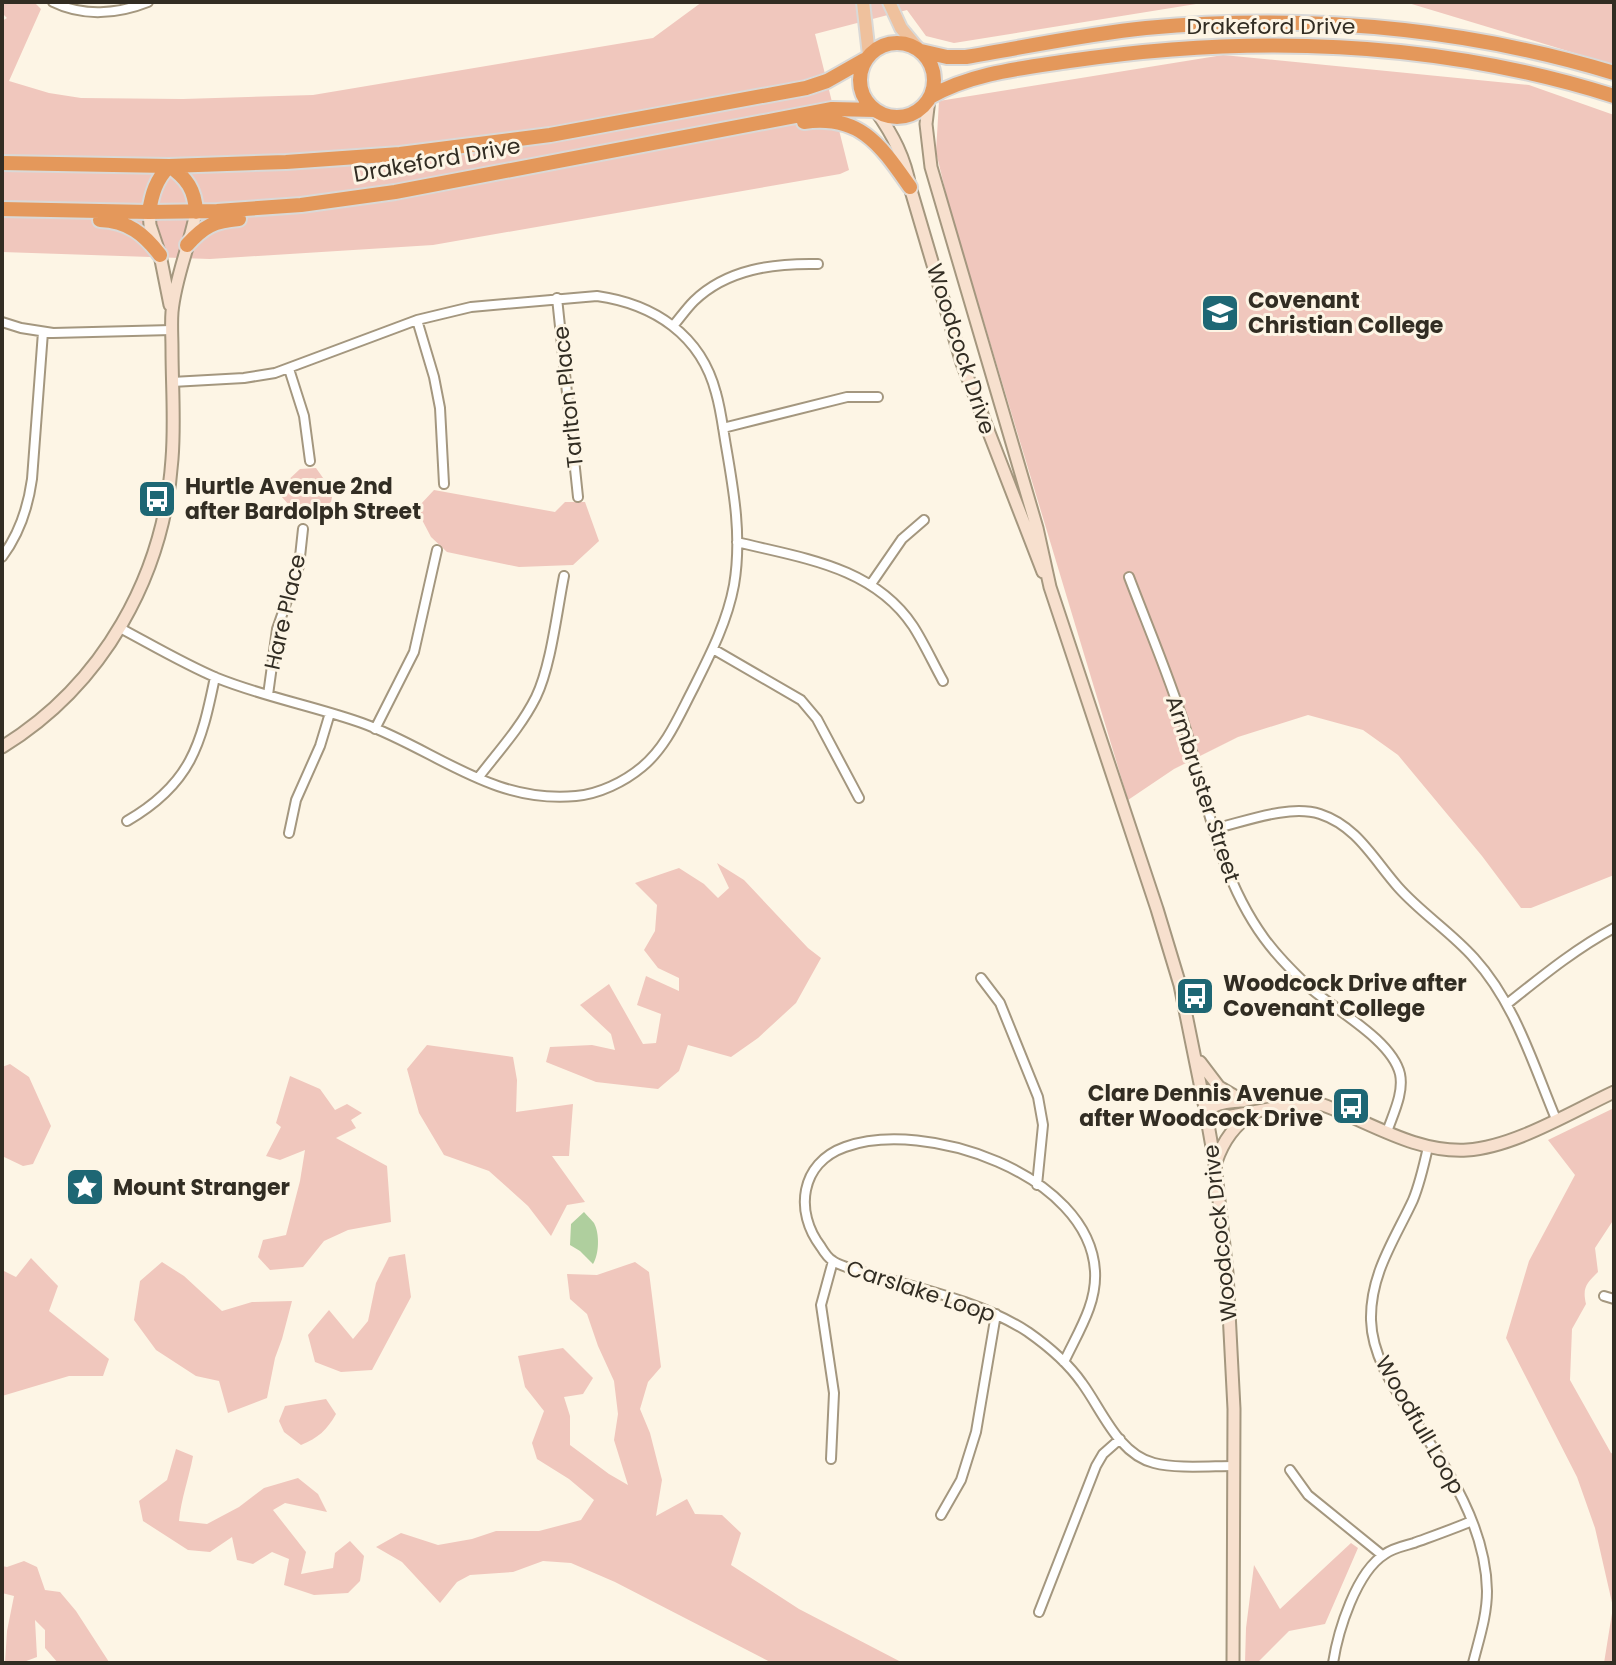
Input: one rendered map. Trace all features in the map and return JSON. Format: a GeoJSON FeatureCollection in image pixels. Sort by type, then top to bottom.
{"type":"FeatureCollection","features":[{"type":"Feature","properties":{"kind":"highway","name":"Drakeford Drive"},"geometry":{"type":"LineString","coordinates":[[920,51],[947,57],[966,57],[1145,28],[1308,22],[1474,40],[1614,73]]}},
{"type":"Feature","properties":{"kind":"highway"},"geometry":{"type":"LineString","coordinates":[[897,43],[920,51],[932,68],[934,78],[929,98],[914,113],[905,116],[895,117],[875,111],[861,90],[859,78],[866,58],[885,45],[897,43]]}},
{"type":"Feature","properties":{"kind":"highway","name":"Drakeford Drive"},"geometry":{"type":"LineString","coordinates":[[929,98],[958,83],[1048,64],[1165,49],[1245,44],[1310,45],[1409,53],[1508,69],[1614,96]]}},
{"type":"Feature","properties":{"kind":"highway","name":"Drakeford Drive"},"geometry":{"type":"LineString","coordinates":[[2,163],[169,166],[400,154],[550,135],[806,88],[827,81],[866,58]]}},
{"type":"Feature","properties":{"kind":"highway","name":"Drakeford Drive"},"geometry":{"type":"LineString","coordinates":[[2,209],[196,212],[301,205],[395,192],[777,118],[832,109],[875,111]]}},
{"type":"Feature","properties":{"kind":"highway"},"geometry":{"type":"LineString","coordinates":[[777,118],[790,124],[830,121],[858,130],[885,151],[910,187]]}},
{"type":"Feature","properties":{"kind":"highway"},"geometry":{"type":"LineString","coordinates":[[149,212],[157,180],[169,166],[191,186],[196,212]]}},
{"type":"Feature","properties":{"kind":"highway"},"geometry":{"type":"LineString","coordinates":[[187,245],[197,233],[219,221],[275,215],[301,205]]}},
{"type":"Feature","properties":{"kind":"highway"},"geometry":{"type":"LineString","coordinates":[[41,211],[60,218],[117,221],[136,230],[160,255]]}},
{"type":"Feature","properties":{"kind":"main road"},"geometry":{"type":"LineString","coordinates":[[863,2],[866,58]]}},
{"type":"Feature","properties":{"kind":"main road"},"geometry":{"type":"LineString","coordinates":[[889,2],[901,28],[920,51]]}},
{"type":"Feature","properties":{"kind":"main road","name":"Woodcock Drive"},"geometry":{"type":"LineString","coordinates":[[929,98],[926,124],[931,167],[1037,528],[1050,587],[1180,985],[1206,1113],[1215,1164],[1229,1303],[1234,1409],[1233,1663]]}},
{"type":"Feature","properties":{"kind":"main road","name":"Woodcock Drive"},"geometry":{"type":"LineString","coordinates":[[875,111],[907,167],[910,187],[962,363],[1036,560],[1050,587]]}},
{"type":"Feature","properties":{"kind":"main road"},"geometry":{"type":"LineString","coordinates":[[2,747],[61,701],[99,659],[120,628],[147,574],[160,537],[172,456],[172,313],[149,212]]}},
{"type":"Feature","properties":{"kind":"main road"},"geometry":{"type":"LineString","coordinates":[[172,313],[196,212]]}},
{"type":"Feature","properties":{"kind":"main road"},"geometry":{"type":"LineString","coordinates":[[1194,1052],[1219,1087],[1243,1101]]}},
{"type":"Feature","properties":{"kind":"main road"},"geometry":{"type":"LineString","coordinates":[[1324,1105],[1279,1107],[1221,1118],[1206,1113],[1221,1103],[1271,1095],[1301,1096],[1324,1105],[1347,1114],[1407,1141],[1428,1147],[1465,1150],[1511,1141],[1614,1092]]}},
{"type":"Feature","properties":{"kind":"main road"},"geometry":{"type":"LineString","coordinates":[[1215,1164],[1230,1132],[1257,1111]]}},
{"type":"Feature","properties":{"kind":"street"},"geometry":{"type":"LineString","coordinates":[[53,2],[91,12],[124,10],[148,2]]}},
{"type":"Feature","properties":{"kind":"street"},"geometry":{"type":"LineString","coordinates":[[673,326],[694,301],[730,277],[784,263],[818,264]]}},
{"type":"Feature","properties":{"kind":"street"},"geometry":{"type":"LineString","coordinates":[[120,628],[215,677],[375,729],[492,785],[542,797],[580,796],[610,787],[642,767],[670,735],[713,649],[728,611],[734,584],[737,542],[735,497],[716,393],[709,372],[697,352],[673,326],[637,305],[597,296],[471,307],[417,320],[289,369],[244,378],[172,382]]}},
{"type":"Feature","properties":{"kind":"street","name":"Tarlton Place"},"geometry":{"type":"LineString","coordinates":[[557,298],[578,497]]}},
{"type":"Feature","properties":{"kind":"street"},"geometry":{"type":"LineString","coordinates":[[417,320],[440,408],[444,484]]}},
{"type":"Feature","properties":{"kind":"street"},"geometry":{"type":"LineString","coordinates":[[2,322],[43,332],[172,330]]}},
{"type":"Feature","properties":{"kind":"street"},"geometry":{"type":"LineString","coordinates":[[2,557],[17,535],[29,502],[43,332]]}},
{"type":"Feature","properties":{"kind":"street"},"geometry":{"type":"LineString","coordinates":[[289,369],[304,416],[310,461]]}},
{"type":"Feature","properties":{"kind":"street"},"geometry":{"type":"LineString","coordinates":[[723,428],[847,397],[878,397]]}},
{"type":"Feature","properties":{"kind":"street"},"geometry":{"type":"LineString","coordinates":[[871,584],[902,539],[924,520]]}},
{"type":"Feature","properties":{"kind":"street","name":"Hare Place"},"geometry":{"type":"LineString","coordinates":[[268,695],[277,629],[299,566],[303,529]]}},
{"type":"Feature","properties":{"kind":"street"},"geometry":{"type":"LineString","coordinates":[[737,542],[845,570],[871,584],[899,608],[913,626],[943,681]]}},
{"type":"Feature","properties":{"kind":"street"},"geometry":{"type":"LineString","coordinates":[[375,729],[414,652],[437,550]]}},
{"type":"Feature","properties":{"kind":"street"},"geometry":{"type":"LineString","coordinates":[[478,778],[520,724],[537,694],[545,673],[564,576]]}},
{"type":"Feature","properties":{"kind":"street","name":"Armbruster Street"},"geometry":{"type":"LineString","coordinates":[[1129,577],[1174,694],[1220,854],[1247,912],[1286,965],[1310,988],[1381,1043],[1395,1061],[1401,1088],[1387,1132]]}},
{"type":"Feature","properties":{"kind":"street"},"geometry":{"type":"LineString","coordinates":[[713,649],[801,700],[817,719],[859,798]]}},
{"type":"Feature","properties":{"kind":"street"},"geometry":{"type":"LineString","coordinates":[[127,821],[167,793],[195,753],[215,677]]}},
{"type":"Feature","properties":{"kind":"street"},"geometry":{"type":"LineString","coordinates":[[289,833],[296,800],[312,767],[330,713]]}},
{"type":"Feature","properties":{"kind":"street"},"geometry":{"type":"LineString","coordinates":[[1213,829],[1295,811],[1320,814],[1337,821],[1358,837],[1404,894],[1471,954],[1507,1004],[1556,1119]]}},
{"type":"Feature","properties":{"kind":"street"},"geometry":{"type":"LineString","coordinates":[[1507,1004],[1559,963],[1614,928]]}},
{"type":"Feature","properties":{"kind":"street"},"geometry":{"type":"LineString","coordinates":[[981,978],[1000,1003],[1038,1097],[1043,1125],[1037,1185]]}},
{"type":"Feature","properties":{"kind":"street","name":"Carslake Loop"},"geometry":{"type":"LineString","coordinates":[[1064,1362],[1092,1304],[1095,1267],[1090,1248],[1076,1220],[1062,1203],[986,1156],[918,1139],[891,1139],[844,1147],[818,1165],[809,1178],[804,1209],[815,1240],[833,1261],[968,1303],[996,1314],[1032,1335],[1081,1381],[1120,1439],[1140,1458],[1153,1463],[1234,1466]]}},
{"type":"Feature","properties":{"kind":"street","name":"Woodfull Loop"},"geometry":{"type":"LineString","coordinates":[[1428,1147],[1414,1198],[1376,1277],[1372,1298],[1372,1332],[1387,1376],[1444,1466],[1472,1521],[1482,1554],[1487,1592],[1485,1617],[1473,1663]]}},
{"type":"Feature","properties":{"kind":"street"},"geometry":{"type":"LineString","coordinates":[[831,1459],[834,1393],[821,1305],[833,1261]]}},
{"type":"Feature","properties":{"kind":"street"},"geometry":{"type":"LineString","coordinates":[[1604,1296],[1614,1299]]}},
{"type":"Feature","properties":{"kind":"street"},"geometry":{"type":"LineString","coordinates":[[941,1515],[961,1480],[976,1432],[996,1314]]}},
{"type":"Feature","properties":{"kind":"street"},"geometry":{"type":"LineString","coordinates":[[1039,1612],[1096,1466],[1103,1454],[1120,1439]]}},
{"type":"Feature","properties":{"kind":"street"},"geometry":{"type":"LineString","coordinates":[[1290,1470],[1308,1495],[1382,1555],[1360,1584],[1346,1613],[1333,1663]]}},
{"type":"Feature","properties":{"kind":"street","name":"Woodfull Loop"},"geometry":{"type":"LineString","coordinates":[[1382,1555],[1472,1521]]}},
{"type":"Feature","properties":{"kind":"shaded area"},"geometry":{"type":"Polygon","coordinates":[[[2,2],[34,2],[41,9],[9,81],[49,93],[81,98],[183,99],[313,95],[653,38],[702,2],[1405,2],[1196,4],[954,43],[926,36],[907,10],[815,34],[849,170],[840,174],[433,245],[210,259],[2,252],[2,21],[7,18],[2,13],[2,2]]]}},
{"type":"Feature","properties":{"kind":"shaded area"},"geometry":{"type":"Polygon","coordinates":[[[1405,2],[1614,2],[1614,65],[1405,2]]]}},
{"type":"Feature","properties":{"kind":"shaded area"},"geometry":{"type":"Polygon","coordinates":[[[1223,55],[1529,85],[1614,115],[1614,875],[1531,908],[1521,908],[1398,755],[1363,730],[1308,715],[1238,737],[1174,769],[1128,800],[949,206],[936,152],[939,101],[1223,55]]]}},
{"type":"Feature","properties":{"kind":"shaded area"},"geometry":{"type":"Polygon","coordinates":[[[316,468],[333,492],[331,502],[310,517],[297,514],[281,496],[284,484],[300,469],[316,468]]]}},
{"type":"Feature","properties":{"kind":"shaded area"},"geometry":{"type":"Polygon","coordinates":[[[434,490],[555,512],[565,502],[585,502],[599,541],[573,565],[519,567],[447,552],[431,537],[420,516],[420,505],[434,490]]]}},
{"type":"Feature","properties":{"kind":"shaded area"},"geometry":{"type":"Polygon","coordinates":[[[717,863],[744,880],[821,958],[796,1003],[758,1038],[731,1057],[688,1045],[679,1071],[658,1089],[596,1082],[546,1062],[550,1047],[592,1045],[615,1050],[611,1034],[580,1005],[609,984],[643,1044],[656,1043],[661,1014],[637,1005],[646,976],[679,991],[679,978],[658,968],[644,950],[655,931],[657,905],[635,883],[679,868],[704,884],[718,898],[729,888],[717,863]]]}},
{"type":"Feature","properties":{"kind":"shaded area"},"geometry":{"type":"Polygon","coordinates":[[[427,1045],[513,1057],[517,1080],[516,1112],[573,1104],[569,1156],[552,1156],[585,1202],[567,1205],[551,1236],[528,1206],[489,1171],[444,1155],[419,1113],[407,1069],[427,1045]]]}},
{"type":"Feature","properties":{"kind":"shaded area"},"geometry":{"type":"Polygon","coordinates":[[[10,1064],[29,1077],[51,1126],[33,1164],[23,1166],[2,1156],[2,1067],[10,1064]]]}},
{"type":"Feature","properties":{"kind":"shaded area"},"geometry":{"type":"Polygon","coordinates":[[[290,1076],[320,1089],[335,1110],[347,1104],[362,1113],[351,1120],[356,1128],[336,1138],[387,1166],[391,1222],[348,1230],[324,1241],[303,1267],[270,1270],[258,1257],[263,1240],[286,1235],[305,1150],[280,1160],[266,1156],[281,1127],[276,1123],[290,1076]]]}},
{"type":"Feature","properties":{"kind":"shaded area"},"geometry":{"type":"Polygon","coordinates":[[[1614,1108],[1614,1219],[1595,1248],[1598,1272],[1586,1286],[1586,1304],[1572,1329],[1570,1380],[1614,1454],[1614,1663],[1604,1663],[1613,1607],[1595,1528],[1577,1477],[1506,1338],[1529,1261],[1575,1175],[1548,1140],[1614,1108]]]}},
{"type":"Feature","properties":{"kind":"shaded area"},"geometry":{"type":"Polygon","coordinates":[[[584,1212],[594,1223],[597,1233],[598,1250],[593,1264],[570,1245],[571,1224],[584,1212]]]}},
{"type":"Feature","properties":{"kind":"shaded area"},"geometry":{"type":"Polygon","coordinates":[[[405,1254],[411,1297],[372,1370],[341,1372],[315,1362],[308,1335],[329,1310],[353,1339],[368,1321],[376,1283],[389,1257],[405,1254]]]}},
{"type":"Feature","properties":{"kind":"shaded area"},"geometry":{"type":"Polygon","coordinates":[[[31,1258],[58,1286],[49,1311],[109,1359],[103,1376],[69,1376],[2,1396],[2,1270],[16,1277],[31,1258]]]}},
{"type":"Feature","properties":{"kind":"shaded area"},"geometry":{"type":"Polygon","coordinates":[[[162,1262],[184,1276],[222,1311],[252,1302],[292,1301],[267,1398],[228,1413],[219,1381],[196,1376],[156,1350],[134,1320],[140,1281],[162,1262]]]}},
{"type":"Feature","properties":{"kind":"shaded area"},"geometry":{"type":"Polygon","coordinates":[[[635,1262],[649,1272],[661,1367],[648,1382],[640,1409],[650,1433],[662,1480],[656,1516],[687,1499],[695,1514],[722,1515],[741,1533],[731,1565],[799,1609],[903,1663],[772,1663],[615,1582],[571,1563],[543,1561],[513,1572],[470,1575],[457,1582],[440,1603],[402,1562],[376,1547],[401,1533],[438,1545],[496,1531],[539,1531],[581,1520],[594,1500],[569,1479],[537,1459],[532,1443],[544,1411],[525,1387],[518,1356],[563,1348],[593,1378],[583,1394],[564,1397],[570,1416],[570,1445],[628,1485],[614,1440],[618,1414],[614,1381],[587,1314],[570,1299],[567,1274],[597,1275],[635,1262]]]}},
{"type":"Feature","properties":{"kind":"shaded area"},"geometry":{"type":"Polygon","coordinates":[[[326,1399],[336,1414],[317,1436],[301,1445],[284,1432],[279,1421],[285,1406],[326,1399]]]}},
{"type":"Feature","properties":{"kind":"shaded area"},"geometry":{"type":"Polygon","coordinates":[[[176,1449],[193,1456],[179,1521],[207,1524],[239,1507],[264,1488],[298,1478],[318,1494],[327,1512],[285,1503],[273,1510],[306,1552],[301,1574],[333,1568],[335,1553],[350,1541],[364,1556],[360,1581],[348,1593],[314,1595],[284,1585],[289,1559],[272,1552],[253,1564],[237,1560],[232,1537],[210,1552],[188,1550],[143,1521],[139,1501],[167,1480],[176,1449]]]}},
{"type":"Feature","properties":{"kind":"shaded area"},"geometry":{"type":"Polygon","coordinates":[[[1351,1543],[1358,1548],[1325,1624],[1289,1631],[1257,1663],[1245,1663],[1254,1565],[1280,1609],[1351,1543]]]}},
{"type":"Feature","properties":{"kind":"shaded area"},"geometry":{"type":"Polygon","coordinates":[[[24,1561],[37,1567],[45,1590],[60,1592],[76,1611],[109,1662],[58,1663],[45,1648],[45,1630],[35,1620],[37,1657],[21,1663],[5,1663],[14,1596],[2,1593],[2,1566],[24,1561]]]}},
{"type":"Feature","properties":{"kind":"place","name":"Covenant Christian College"},"geometry":{"type":"Point","coordinates":[1220,313]}},
{"type":"Feature","properties":{"kind":"place","name":"Hurtle Avenue 2nd after Bardolph Street"},"geometry":{"type":"Point","coordinates":[157,499]}},
{"type":"Feature","properties":{"kind":"place","name":"Woodcock Drive after Covenant College"},"geometry":{"type":"Point","coordinates":[1195,996]}},
{"type":"Feature","properties":{"kind":"place","name":"Clare Dennis Avenue after Woodcock Drive"},"geometry":{"type":"Point","coordinates":[1351,1106]}},
{"type":"Feature","properties":{"kind":"place","name":"Mount Stranger"},"geometry":{"type":"Point","coordinates":[85,1187]}}]}
